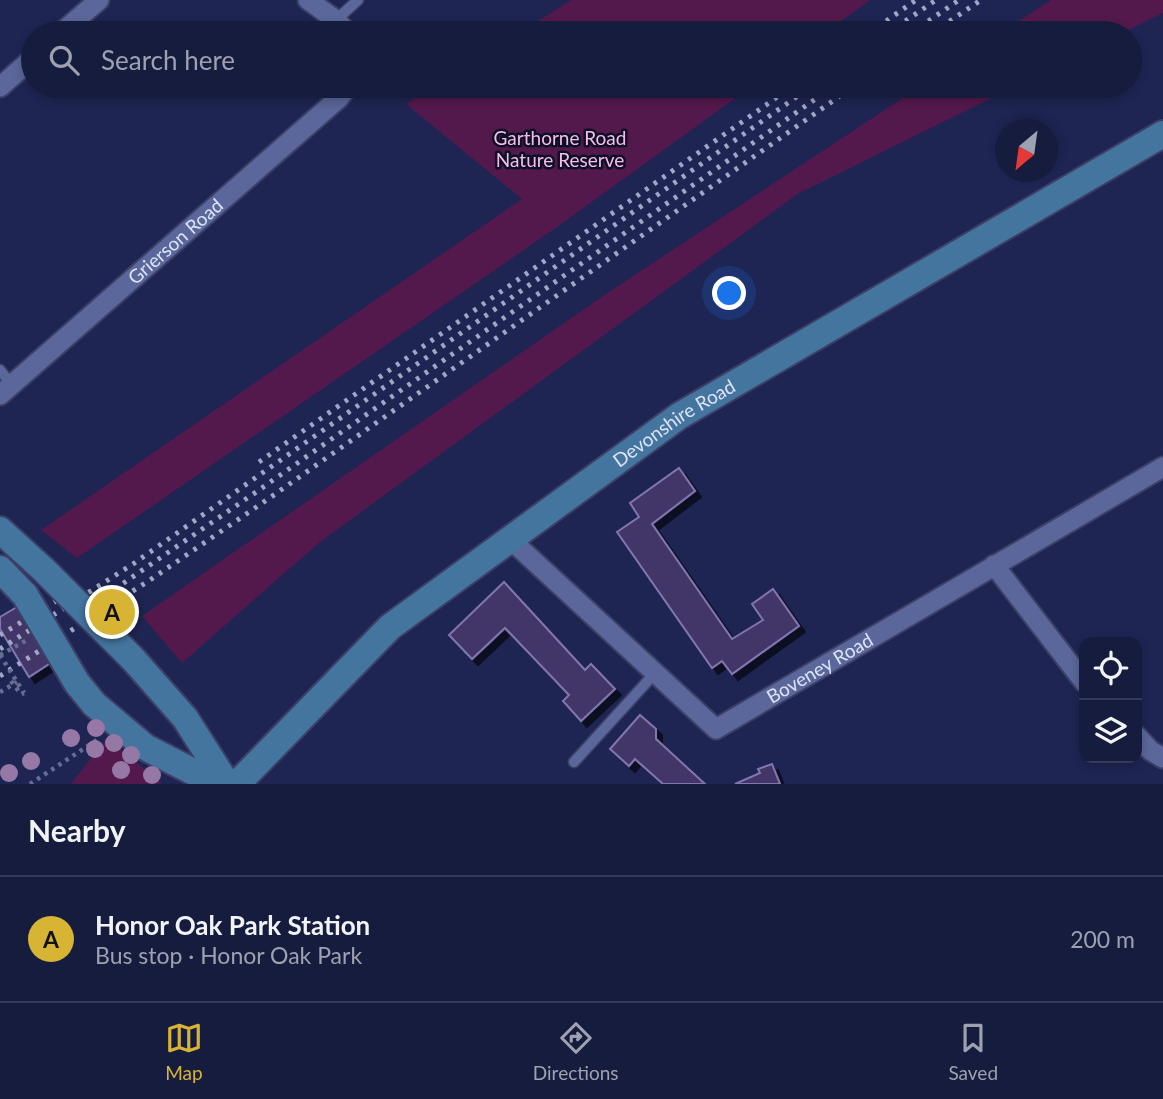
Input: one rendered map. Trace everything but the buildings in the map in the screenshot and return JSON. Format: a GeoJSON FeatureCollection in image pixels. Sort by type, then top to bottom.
{"type":"FeatureCollection","features":[{"type":"Feature","properties":{"kind":"street"},"geometry":{"type":"LineString","coordinates":[[75,21],[99,0]]}},
{"type":"Feature","properties":{"kind":"street"},"geometry":{"type":"LineString","coordinates":[[308,0],[334,21]]}},
{"type":"Feature","properties":{"kind":"street"},"geometry":{"type":"LineString","coordinates":[[0,87],[21,69]]}},
{"type":"Feature","properties":{"kind":"street","name":"Grierson Road"},"geometry":{"type":"LineString","coordinates":[[4,383],[339,98]]}},
{"type":"Feature","properties":{"kind":"street","name":"Devonshire Road"},"geometry":{"type":"LineString","coordinates":[[237,784],[390,627],[680,416],[1163,134]]}},
{"type":"Feature","properties":{"kind":"street","name":"Boveney Road"},"geometry":{"type":"LineString","coordinates":[[510,540],[716,729],[1163,467]]}},
{"type":"Feature","properties":{"kind":"street"},"geometry":{"type":"LineString","coordinates":[[0,530],[133,659],[185,718],[226,784]]}},
{"type":"Feature","properties":{"kind":"street"},"geometry":{"type":"LineString","coordinates":[[994,565],[1079,676]]}},
{"type":"Feature","properties":{"kind":"street"},"geometry":{"type":"LineString","coordinates":[[0,569],[25,595],[76,683],[94,704],[145,747],[218,784]]}},
{"type":"Feature","properties":{"kind":"street"},"geometry":{"type":"LineString","coordinates":[[1142,741],[1163,758]]}},
{"type":"Feature","properties":{"kind":"lane"},"geometry":{"type":"LineString","coordinates":[[346,21],[358,0]]}},
{"type":"Feature","properties":{"kind":"lane"},"geometry":{"type":"LineString","coordinates":[[574,762],[655,673]]}},
{"type":"Feature","properties":{"kind":"path"},"geometry":{"type":"LineString","coordinates":[[0,655],[14,682],[24,693]]}},
{"type":"Feature","properties":{"kind":"path"},"geometry":{"type":"LineString","coordinates":[[0,692],[14,682]]}},
{"type":"Feature","properties":{"kind":"path"},"geometry":{"type":"LineString","coordinates":[[30,784],[118,725]]}},
{"type":"Feature","properties":{"kind":"green space"},"geometry":{"type":"Polygon","coordinates":[[[571,0],[870,0],[841,21],[538,21],[571,0]]]}},
{"type":"Feature","properties":{"kind":"green space"},"geometry":{"type":"Polygon","coordinates":[[[1051,0],[1163,0],[1163,13],[1142,23],[1142,21],[1019,21],[1051,0]]]}},
{"type":"Feature","properties":{"kind":"green space","name":"Garthorne Road Nature Reserve"},"geometry":{"type":"Polygon","coordinates":[[[415,98],[735,98],[557,227],[77,558],[41,530],[522,199],[406,104],[415,98]]]}},
{"type":"Feature","properties":{"kind":"green space"},"geometry":{"type":"Polygon","coordinates":[[[903,98],[992,98],[799,193],[320,542],[182,663],[142,616],[603,296],[903,98]]]}},
{"type":"Feature","properties":{"kind":"green space"},"geometry":{"type":"Polygon","coordinates":[[[107,738],[162,784],[71,784],[107,738]]]}},
{"type":"Feature","properties":{"kind":"railway"},"geometry":{"type":"LineString","coordinates":[[886,21],[916,0]]}},
{"type":"Feature","properties":{"kind":"railway"},"geometry":{"type":"LineString","coordinates":[[905,21],[936,0]]}},
{"type":"Feature","properties":{"kind":"railway"},"geometry":{"type":"LineString","coordinates":[[928,21],[959,0]]}},
{"type":"Feature","properties":{"kind":"railway"},"geometry":{"type":"LineString","coordinates":[[950,21],[981,0]]}},
{"type":"Feature","properties":{"kind":"railway"},"geometry":{"type":"LineString","coordinates":[[259,462],[776,98]]}},
{"type":"Feature","properties":{"kind":"railway"},"geometry":{"type":"LineString","coordinates":[[0,649],[133,564],[795,98]]}},
{"type":"Feature","properties":{"kind":"railway"},"geometry":{"type":"LineString","coordinates":[[80,613],[817,98]]}},
{"type":"Feature","properties":{"kind":"railway"},"geometry":{"type":"LineString","coordinates":[[0,676],[150,580],[271,497],[837,98]]}},
{"type":"Feature","properties":{"kind":"railway"},"geometry":{"type":"LineString","coordinates":[[0,635],[63,597]]}},
{"type":"Feature","properties":{"kind":"place","name":"Honor Oak Park Station"},"geometry":{"type":"Point","coordinates":[112,612]}}]}
